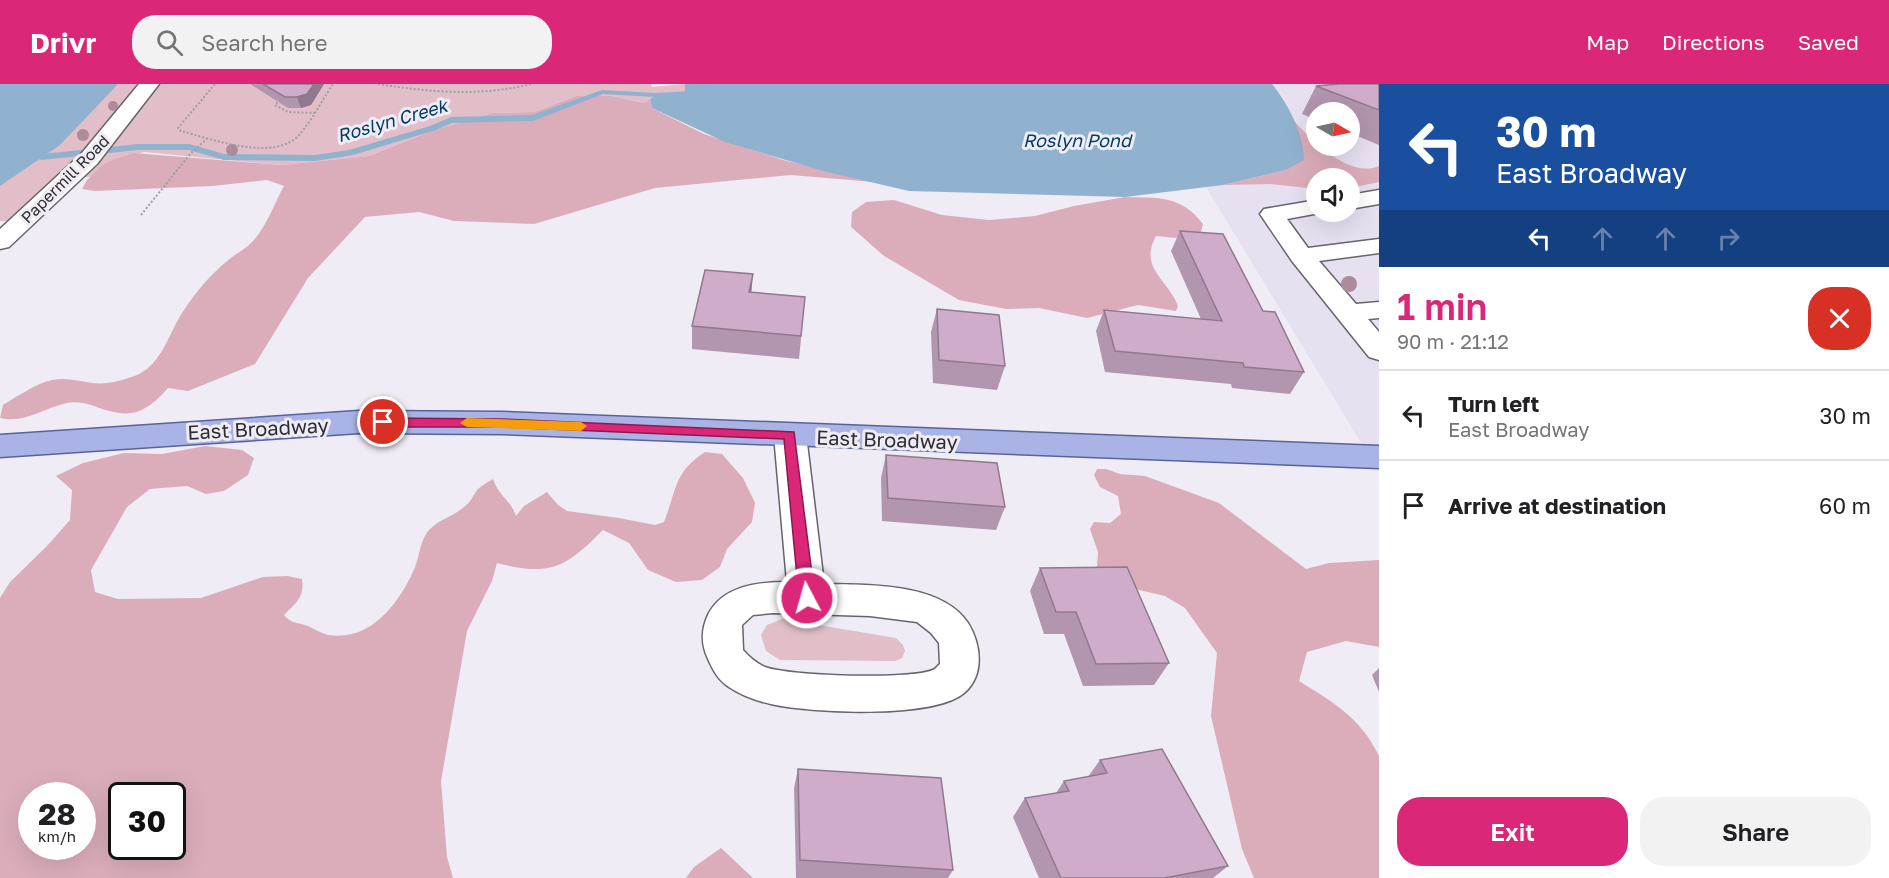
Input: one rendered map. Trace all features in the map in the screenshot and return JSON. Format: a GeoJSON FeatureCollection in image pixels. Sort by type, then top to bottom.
{"type":"FeatureCollection","features":[{"type":"Feature","properties":{"kind":"main road","name":"East Broadway"},"geometry":{"type":"LineString","coordinates":[[0,446],[359,422],[502,423],[1379,456]]}},
{"type":"Feature","properties":{"kind":"street","name":"Papermill Road"},"geometry":{"type":"LineString","coordinates":[[0,242],[89,159],[149,84]]}},
{"type":"Feature","properties":{"kind":"street"},"geometry":{"type":"LineString","coordinates":[[1360,200],[1379,197]]}},
{"type":"Feature","properties":{"kind":"street"},"geometry":{"type":"LineString","coordinates":[[1306,209],[1272,214],[1301,256],[1379,351]]}},
{"type":"Feature","properties":{"kind":"street"},"geometry":{"type":"LineString","coordinates":[[1301,256],[1379,246]]}},
{"type":"Feature","properties":{"kind":"street"},"geometry":{"type":"LineString","coordinates":[[1348,313],[1379,310]]}},
{"type":"Feature","properties":{"kind":"street"},"geometry":{"type":"LineString","coordinates":[[790,435],[807,598]]}},
{"type":"Feature","properties":{"kind":"street"},"geometry":{"type":"LineString","coordinates":[[807,598],[884,603],[928,610],[955,635],[960,650],[955,675],[948,683],[922,691],[807,692],[783,690],[759,683],[733,667],[722,649],[722,631],[728,612],[740,604],[760,600],[807,598]]}},
{"type":"Feature","properties":{"kind":"path"},"geometry":{"type":"LineString","coordinates":[[215,84],[178,128],[181,131],[248,147],[280,148],[292,143],[299,136],[333,84]]}},
{"type":"Feature","properties":{"kind":"path"},"geometry":{"type":"LineString","coordinates":[[378,84],[413,91],[499,91],[531,84]]}},
{"type":"Feature","properties":{"kind":"path"},"geometry":{"type":"LineString","coordinates":[[319,93],[328,93]]}},
{"type":"Feature","properties":{"kind":"path"},"geometry":{"type":"LineString","coordinates":[[279,99],[275,105],[288,112],[315,113]]}},
{"type":"Feature","properties":{"kind":"path"},"geometry":{"type":"LineString","coordinates":[[141,215],[191,153],[208,137]]}},
{"type":"Feature","properties":{"kind":"shaded area"},"geometry":{"type":"Polygon","coordinates":[[[0,84],[651,84],[652,87],[685,84],[685,92],[656,96],[644,103],[612,96],[576,96],[534,112],[492,113],[431,131],[369,156],[281,165],[144,152],[110,161],[90,177],[59,177],[8,221],[0,221],[0,84]]]}},
{"type":"Feature","properties":{"kind":"shaded area"},"geometry":{"type":"Polygon","coordinates":[[[1272,84],[1379,84],[1379,457],[1369,456],[1206,187],[1223,185],[1300,138],[1284,98],[1272,84]]]}},
{"type":"Feature","properties":{"kind":"shaded area"},"geometry":{"type":"Polygon","coordinates":[[[576,96],[612,96],[644,103],[650,99],[652,108],[704,134],[783,160],[874,182],[791,175],[655,188],[534,224],[454,221],[419,212],[365,217],[308,278],[255,364],[188,391],[168,388],[151,404],[135,412],[117,413],[73,402],[18,419],[0,418],[3,405],[52,380],[109,383],[132,377],[146,370],[159,356],[182,313],[203,285],[227,261],[255,239],[284,186],[267,180],[212,186],[95,191],[82,189],[87,180],[100,167],[110,161],[134,153],[281,165],[369,156],[431,131],[492,113],[534,112],[576,96]]]}},
{"type":"Feature","properties":{"kind":"shaded area"},"geometry":{"type":"Polygon","coordinates":[[[1293,120],[1306,133],[1306,156],[1334,156],[1356,167],[1367,169],[1379,166],[1379,182],[1360,186],[1360,168],[1306,168],[1306,188],[1269,184],[1223,185],[1286,170],[1300,138],[1293,120]]]}},
{"type":"Feature","properties":{"kind":"shaded area"},"geometry":{"type":"Polygon","coordinates":[[[1125,197],[1158,198],[1177,203],[1195,215],[1203,224],[1201,232],[1176,238],[1156,236],[1151,247],[1153,265],[1174,297],[1178,306],[1176,311],[1138,305],[1087,318],[1039,308],[1006,309],[959,300],[884,256],[851,227],[852,212],[866,202],[894,200],[942,215],[989,220],[1035,216],[1125,197]]]}},
{"type":"Feature","properties":{"kind":"shaded area"},"geometry":{"type":"Polygon","coordinates":[[[205,446],[242,450],[254,458],[248,475],[224,491],[206,494],[187,486],[150,489],[127,507],[91,570],[95,592],[118,599],[201,598],[263,577],[287,576],[302,579],[303,585],[299,599],[284,615],[292,621],[329,635],[358,632],[371,626],[383,616],[402,593],[415,567],[422,542],[430,529],[464,507],[478,489],[493,479],[516,516],[524,506],[547,492],[558,505],[567,511],[655,525],[664,522],[681,475],[705,452],[722,454],[743,478],[755,503],[752,522],[727,549],[720,567],[702,580],[676,582],[648,570],[629,543],[603,530],[578,553],[556,566],[531,569],[497,563],[492,581],[467,631],[441,781],[447,857],[453,878],[0,878],[0,598],[10,582],[70,520],[72,490],[56,476],[83,463],[124,453],[162,454],[205,446]]]}},
{"type":"Feature","properties":{"kind":"shaded area"},"geometry":{"type":"Polygon","coordinates":[[[1097,469],[1145,476],[1219,503],[1306,569],[1329,563],[1379,560],[1379,647],[1346,641],[1307,652],[1299,681],[1335,704],[1355,721],[1379,756],[1379,878],[1254,878],[1242,849],[1211,716],[1217,653],[1185,608],[1165,596],[1126,587],[1091,572],[1097,566],[1098,552],[1090,529],[1094,522],[1110,523],[1121,514],[1118,496],[1100,487],[1094,475],[1097,469]]]}},
{"type":"Feature","properties":{"kind":"shaded area"},"geometry":{"type":"Polygon","coordinates":[[[782,619],[896,638],[905,651],[902,658],[895,661],[780,660],[766,651],[761,635],[767,625],[782,619]]]}},
{"type":"Feature","properties":{"kind":"shaded area"},"geometry":{"type":"Polygon","coordinates":[[[721,848],[753,878],[686,878],[694,867],[721,848]]]}},
{"type":"Feature","properties":{"kind":"water"},"geometry":{"type":"Polygon","coordinates":[[[0,84],[118,84],[60,145],[0,186],[0,84]]]}},
{"type":"Feature","properties":{"kind":"water","name":"Roslyn Pond"},"geometry":{"type":"Polygon","coordinates":[[[685,84],[1272,84],[1284,100],[1294,120],[1301,140],[1304,160],[1286,170],[1223,185],[1125,197],[909,191],[823,171],[725,142],[652,108],[650,99],[654,96],[685,92],[685,84]]]}},
{"type":"Feature","properties":{"kind":"building"},"geometry":{"type":"Polygon","coordinates":[[[263,84],[314,84],[307,94],[285,97],[263,84]]]}},
{"type":"Feature","properties":{"kind":"building"},"geometry":{"type":"Polygon","coordinates":[[[1379,84],[1379,110],[1360,102],[1316,86],[1379,84]]]}},
{"type":"Feature","properties":{"kind":"building"},"geometry":{"type":"Polygon","coordinates":[[[1180,231],[1223,234],[1263,311],[1275,312],[1304,372],[1244,367],[1243,363],[1115,351],[1104,310],[1222,321],[1180,231]]]}},
{"type":"Feature","properties":{"kind":"building"},"geometry":{"type":"Polygon","coordinates":[[[705,270],[753,274],[749,292],[805,297],[801,336],[692,326],[705,270]]]}},
{"type":"Feature","properties":{"kind":"building"},"geometry":{"type":"Polygon","coordinates":[[[937,309],[999,315],[1005,366],[939,360],[937,309]]]}},
{"type":"Feature","properties":{"kind":"building"},"geometry":{"type":"Polygon","coordinates":[[[886,455],[997,463],[1005,507],[888,498],[886,455]]]}},
{"type":"Feature","properties":{"kind":"building"},"geometry":{"type":"Polygon","coordinates":[[[1127,567],[1169,663],[1096,664],[1076,612],[1056,612],[1040,568],[1127,567]]]}},
{"type":"Feature","properties":{"kind":"building"},"geometry":{"type":"Polygon","coordinates":[[[1162,749],[1228,866],[1164,878],[1061,878],[1025,798],[1069,791],[1064,781],[1107,773],[1100,760],[1162,749]]]}},
{"type":"Feature","properties":{"kind":"building"},"geometry":{"type":"Polygon","coordinates":[[[798,769],[941,778],[953,870],[800,860],[798,769]]]}},
{"type":"Feature","properties":{"kind":"waterway","name":"Roslyn Creek"},"geometry":{"type":"LineString","coordinates":[[0,146],[42,157],[138,147],[189,147],[224,157],[315,158],[350,153],[433,128],[451,120],[533,118],[602,92],[655,95],[693,93],[718,84]]}},
{"type":"Feature","properties":{"kind":"slow traffic"},"geometry":{"type":"LineString","coordinates":[[467,423],[581,426]]}},
{"type":"Feature","properties":{"kind":"route"},"geometry":{"type":"LineString","coordinates":[[383,422],[502,423],[790,435],[807,598]]}}]}
